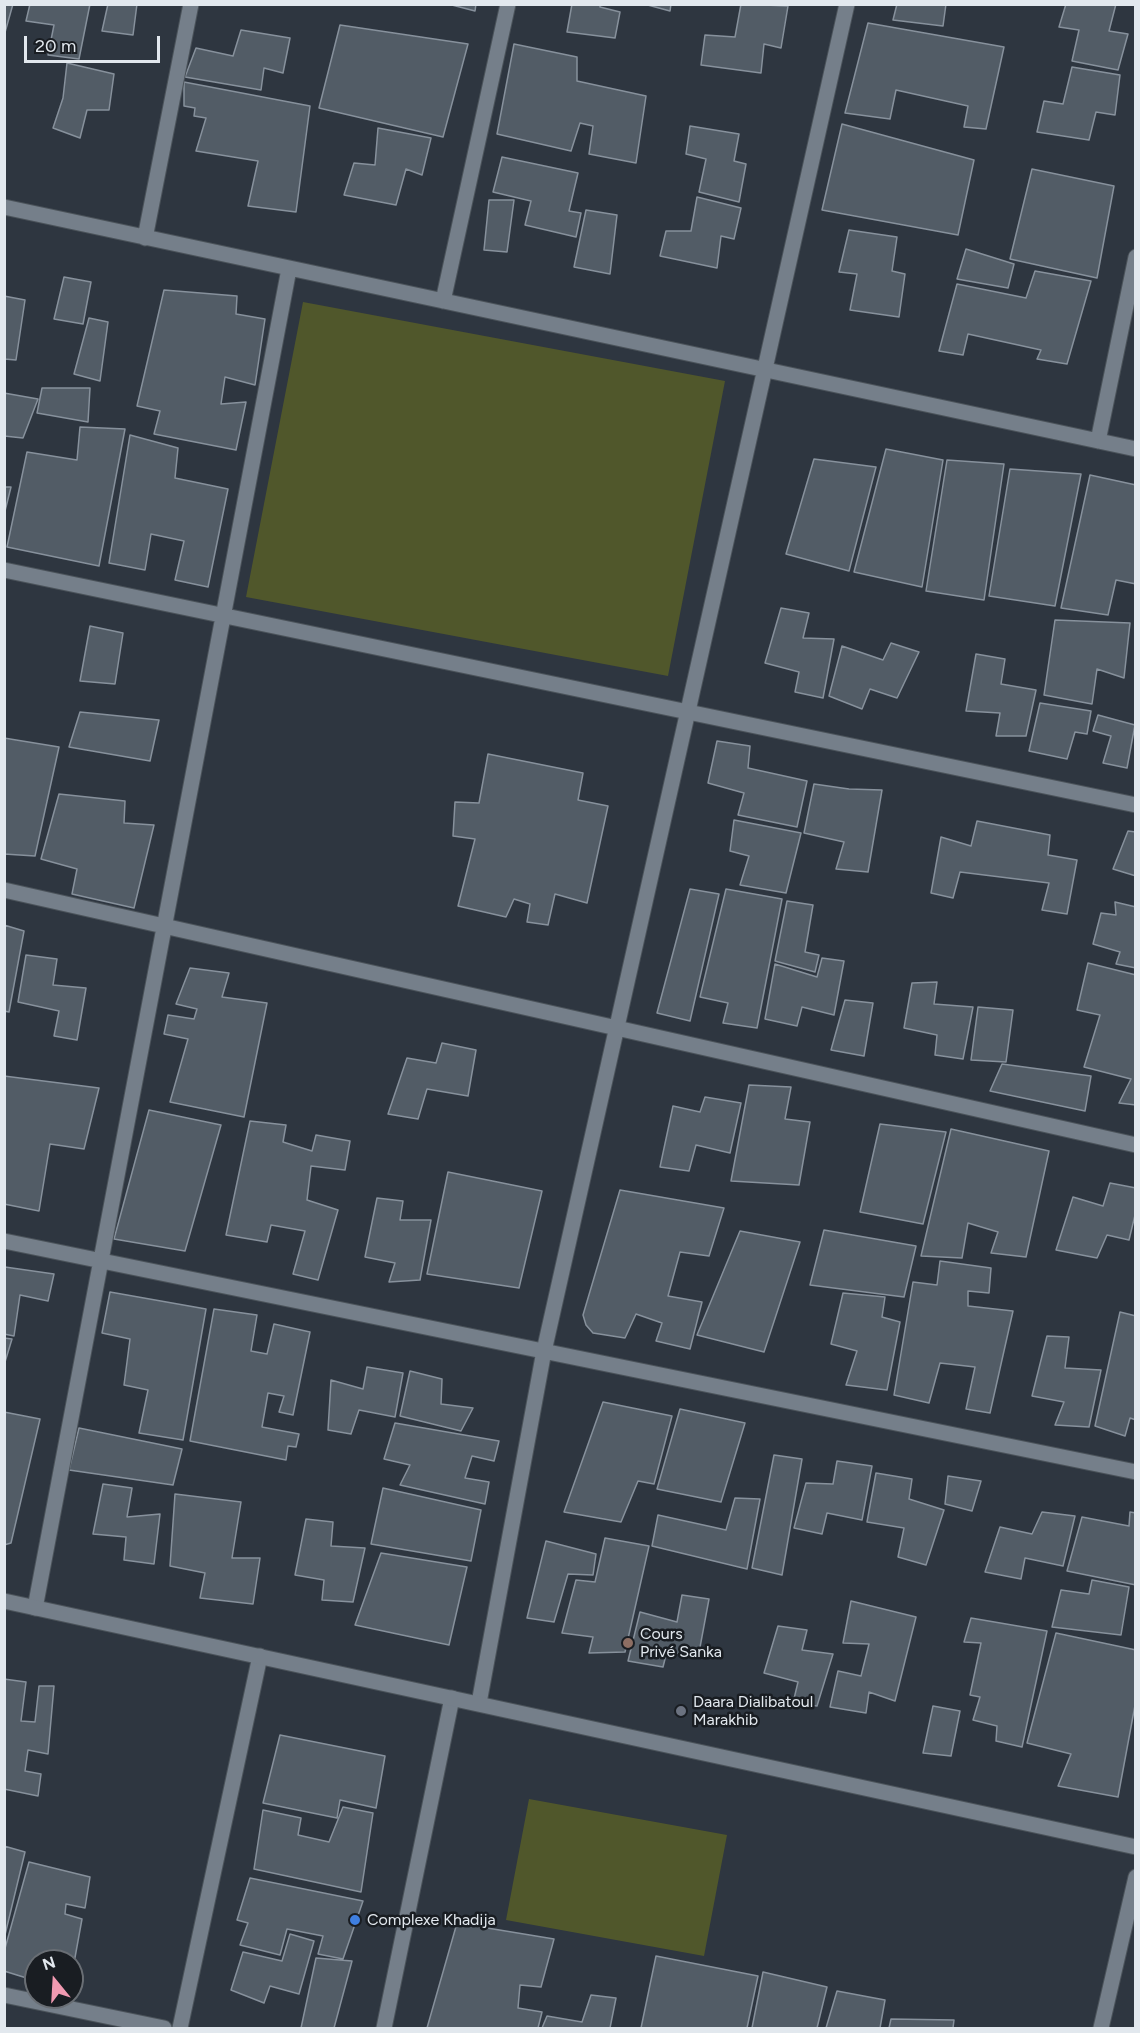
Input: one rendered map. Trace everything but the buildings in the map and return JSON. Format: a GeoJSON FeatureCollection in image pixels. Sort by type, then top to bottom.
{"type":"FeatureCollection","features":[{"type":"Feature","properties":{"kind":"street"},"geometry":{"type":"LineString","coordinates":[[145,238],[191,4]]}},
{"type":"Feature","properties":{"kind":"street"},"geometry":{"type":"LineString","coordinates":[[443,301],[508,4]]}},
{"type":"Feature","properties":{"kind":"street"},"geometry":{"type":"LineString","coordinates":[[479,1703],[544,1351],[847,4]]}},
{"type":"Feature","properties":{"kind":"street"},"geometry":{"type":"LineString","coordinates":[[4,207],[1136,449]]}},
{"type":"Feature","properties":{"kind":"street"},"geometry":{"type":"LineString","coordinates":[[1098,441],[1136,256]]}},
{"type":"Feature","properties":{"kind":"street"},"geometry":{"type":"LineString","coordinates":[[35,1608],[289,269]]}},
{"type":"Feature","properties":{"kind":"street"},"geometry":{"type":"LineString","coordinates":[[4,570],[1136,805]]}},
{"type":"Feature","properties":{"kind":"street"},"geometry":{"type":"LineString","coordinates":[[4,890],[1136,1145]]}},
{"type":"Feature","properties":{"kind":"street"},"geometry":{"type":"LineString","coordinates":[[4,1241],[1136,1472]]}},
{"type":"Feature","properties":{"kind":"street"},"geometry":{"type":"LineString","coordinates":[[4,1601],[1136,1847]]}},
{"type":"Feature","properties":{"kind":"street"},"geometry":{"type":"LineString","coordinates":[[180,2028],[260,1656]]}},
{"type":"Feature","properties":{"kind":"street"},"geometry":{"type":"LineString","coordinates":[[384,2028],[452,1698]]}},
{"type":"Feature","properties":{"kind":"street"},"geometry":{"type":"LineString","coordinates":[[1101,2028],[1136,1878]]}},
{"type":"Feature","properties":{"kind":"street"},"geometry":{"type":"LineString","coordinates":[[4,1995],[164,2028]]}},
{"type":"Feature","properties":{"kind":"green space"},"geometry":{"type":"Polygon","coordinates":[[[303,302],[725,381],[668,676],[246,597],[303,302]]]}},
{"type":"Feature","properties":{"kind":"green space"},"geometry":{"type":"Polygon","coordinates":[[[529,1799],[727,1835],[704,1956],[506,1920],[529,1799]]]}},
{"type":"Feature","properties":{"kind":"place","name":"Cours Privé Sanka"},"geometry":{"type":"Point","coordinates":[628,1643]}},
{"type":"Feature","properties":{"kind":"place","name":"Daara Dialibatoul Marakhib"},"geometry":{"type":"Point","coordinates":[681,1711]}},
{"type":"Feature","properties":{"kind":"place","name":"Complexe Khadija"},"geometry":{"type":"Point","coordinates":[355,1920]}}]}
